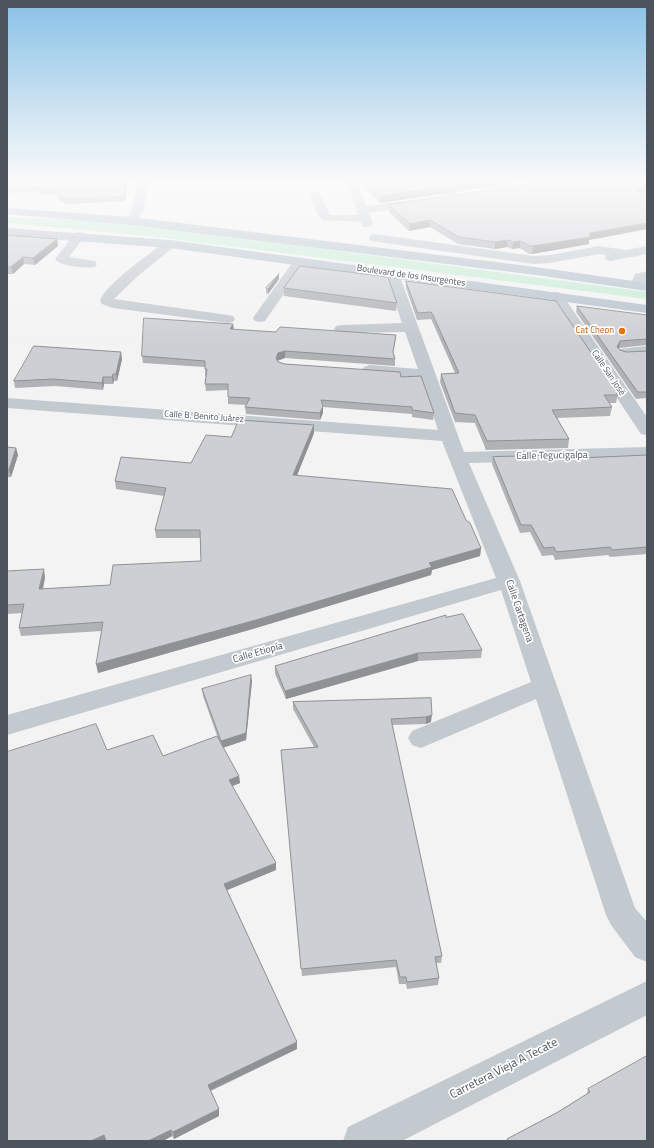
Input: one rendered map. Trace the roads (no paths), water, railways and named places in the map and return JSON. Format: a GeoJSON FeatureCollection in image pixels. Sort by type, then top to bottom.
{"type":"FeatureCollection","features":[{"type":"Feature","properties":{"kind":"main road","name":"Boulevard de los Insurgentes"},"geometry":{"type":"LineString","coordinates":[[53,235],[170,244],[647,309]]}},
{"type":"Feature","properties":{"kind":"main road","name":"Boulevard de los Insurgentes"},"geometry":{"type":"LineString","coordinates":[[243,235],[536,271],[642,286]]}},
{"type":"Feature","properties":{"kind":"street"},"geometry":{"type":"LineString","coordinates":[[373,235],[378,251]]}},
{"type":"Feature","properties":{"kind":"street"},"geometry":{"type":"LineString","coordinates":[[428,235],[448,248]]}},
{"type":"Feature","properties":{"kind":"street"},"geometry":{"type":"LineString","coordinates":[[79,236],[61,259],[90,264]]}},
{"type":"Feature","properties":{"kind":"street"},"geometry":{"type":"LineString","coordinates":[[375,238],[543,260],[599,250],[625,254]]}},
{"type":"Feature","properties":{"kind":"street"},"geometry":{"type":"LineString","coordinates":[[618,242],[643,251]]}},
{"type":"Feature","properties":{"kind":"street"},"geometry":{"type":"LineString","coordinates":[[170,244],[134,272],[108,297],[107,301],[113,304],[228,319]]}},
{"type":"Feature","properties":{"kind":"street"},"geometry":{"type":"LineString","coordinates":[[536,271],[643,251]]}},
{"type":"Feature","properties":{"kind":"street"},"geometry":{"type":"LineString","coordinates":[[260,318],[300,262]]}},
{"type":"Feature","properties":{"kind":"street","name":"Calle Cartagena"},"geometry":{"type":"LineString","coordinates":[[392,274],[457,458],[509,581],[622,915],[647,946]]}},
{"type":"Feature","properties":{"kind":"street"},"geometry":{"type":"LineString","coordinates":[[642,286],[640,277],[647,275]]}},
{"type":"Feature","properties":{"kind":"street"},"geometry":{"type":"LineString","coordinates":[[114,292],[203,303]]}},
{"type":"Feature","properties":{"kind":"street","name":"Calle San José"},"geometry":{"type":"LineString","coordinates":[[556,296],[647,430]]}},
{"type":"Feature","properties":{"kind":"street"},"geometry":{"type":"LineString","coordinates":[[341,329],[411,327]]}},
{"type":"Feature","properties":{"kind":"street"},"geometry":{"type":"LineString","coordinates":[[626,352],[647,350]]}},
{"type":"Feature","properties":{"kind":"street"},"geometry":{"type":"LineString","coordinates":[[354,369],[428,375]]}},
{"type":"Feature","properties":{"kind":"street","name":"Calle B. Benito Juárez"},"geometry":{"type":"LineString","coordinates":[[7,403],[450,436]]}},
{"type":"Feature","properties":{"kind":"street","name":"Calle Tegucigalpa"},"geometry":{"type":"LineString","coordinates":[[457,458],[647,453]]}},
{"type":"Feature","properties":{"kind":"street","name":"Calle Etiopía"},"geometry":{"type":"LineString","coordinates":[[7,725],[509,581]]}},
{"type":"Feature","properties":{"kind":"street"},"geometry":{"type":"LineString","coordinates":[[421,738],[544,686]]}},
{"type":"Feature","properties":{"kind":"street","name":"Carretera Vieja A Tecate"},"geometry":{"type":"LineString","coordinates":[[383,1136],[647,997]]}},
{"type":"Feature","properties":{"kind":"place","name":"Cat Cheon"},"geometry":{"type":"Point","coordinates":[622,331]}}]}
